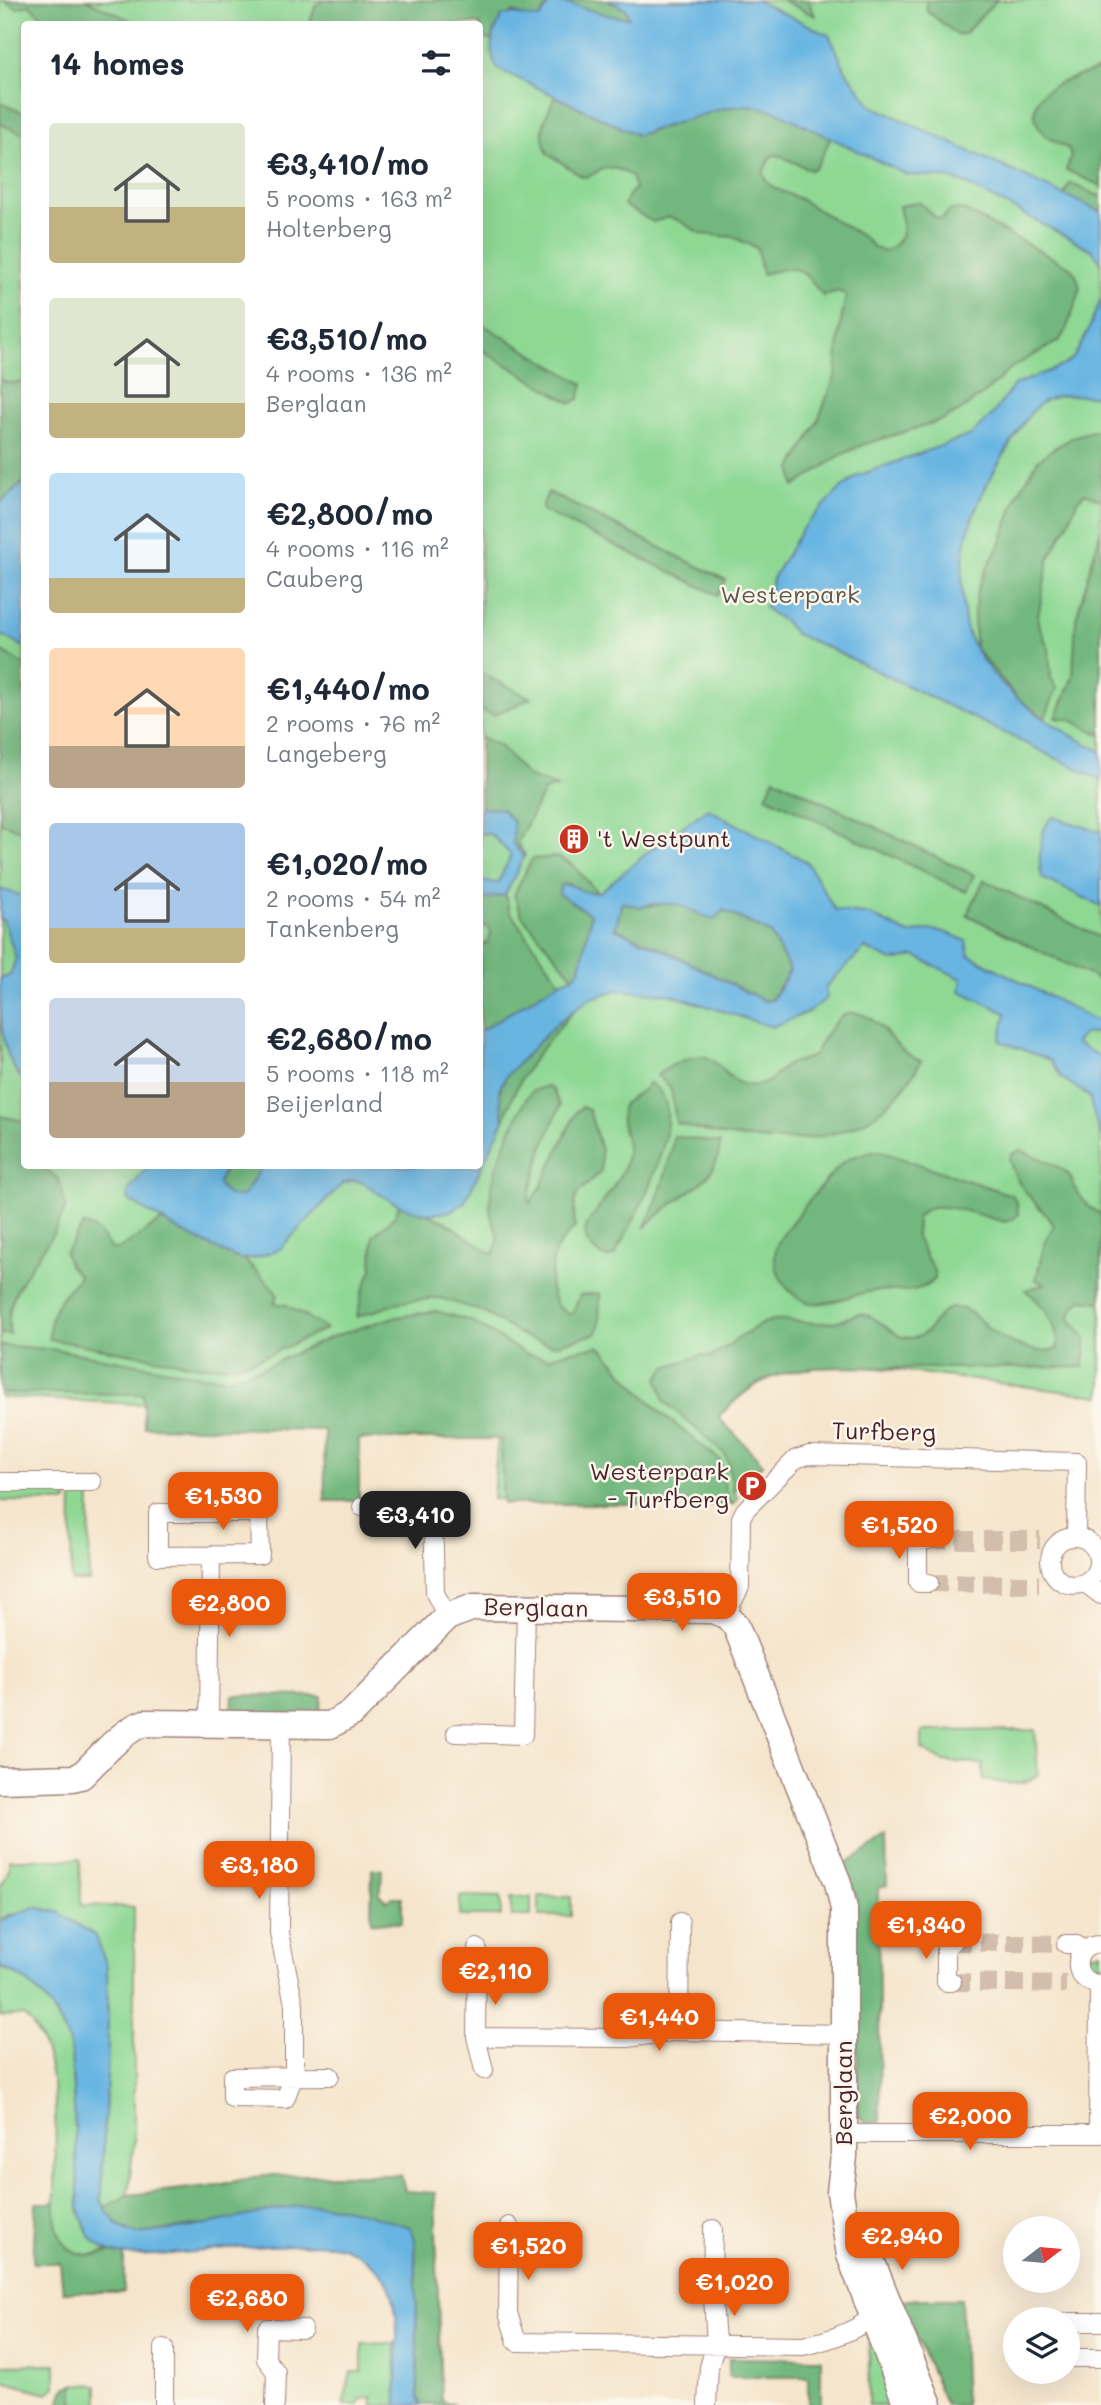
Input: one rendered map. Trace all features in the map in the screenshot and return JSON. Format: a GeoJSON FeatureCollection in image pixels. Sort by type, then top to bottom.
{"type":"FeatureCollection","features":[{"type":"Feature","properties":{"kind":"street","name":"Turfberg"},"geometry":{"type":"LineString","coordinates":[[726,1615],[740,1587],[741,1518],[745,1510],[796,1459],[809,1455],[1077,1462],[1068,1540],[1055,1547],[1050,1560],[1054,1574],[1065,1584]]}},
{"type":"Feature","properties":{"kind":"street"},"geometry":{"type":"LineString","coordinates":[[0,1482],[92,1482]]}},
{"type":"Feature","properties":{"kind":"street"},"geometry":{"type":"LineString","coordinates":[[362,1507],[433,1509],[435,1593],[447,1617]]}},
{"type":"Feature","properties":{"kind":"street"},"geometry":{"type":"LineString","coordinates":[[158,1513],[259,1513],[260,1555],[211,1555],[158,1556],[158,1513]]}},
{"type":"Feature","properties":{"kind":"street"},"geometry":{"type":"LineString","coordinates":[[929,1540],[918,1541],[918,1583],[929,1583]]}},
{"type":"Feature","properties":{"kind":"street"},"geometry":{"type":"LineString","coordinates":[[1040,1541],[1087,1541],[1098,1552],[1098,1566],[1085,1583],[1040,1584]]}},
{"type":"Feature","properties":{"kind":"street"},"geometry":{"type":"LineString","coordinates":[[209,1722],[211,1555]]}},
{"type":"Feature","properties":{"kind":"street"},"geometry":{"type":"LineString","coordinates":[[1085,1583],[1101,1595]]}},
{"type":"Feature","properties":{"kind":"street","name":"Berglaan"},"geometry":{"type":"LineString","coordinates":[[0,1780],[81,1776],[138,1724],[330,1724],[352,1713],[447,1617],[474,1606],[713,1610],[726,1615],[736,1626],[838,1883],[845,1909],[844,2169],[840,2193],[850,2255],[929,2405]]}},
{"type":"Feature","properties":{"kind":"street"},"geometry":{"type":"LineString","coordinates":[[456,1733],[523,1735],[526,1608]]}},
{"type":"Feature","properties":{"kind":"street"},"geometry":{"type":"LineString","coordinates":[[281,1726],[279,1933],[293,1990],[294,2076],[330,2076]]}},
{"type":"Feature","properties":{"kind":"street"},"geometry":{"type":"LineString","coordinates":[[679,2031],[680,1922]]}},
{"type":"Feature","properties":{"kind":"street"},"geometry":{"type":"LineString","coordinates":[[952,1982],[946,1982],[946,1941],[953,1941]]}},
{"type":"Feature","properties":{"kind":"street"},"geometry":{"type":"LineString","coordinates":[[1066,1944],[1077,1944],[1083,1950]]}},
{"type":"Feature","properties":{"kind":"street"},"geometry":{"type":"LineString","coordinates":[[844,2134],[1100,2134],[1095,1982],[1077,1967],[1083,1950],[1094,1944],[1101,1944]]}},
{"type":"Feature","properties":{"kind":"street"},"geometry":{"type":"LineString","coordinates":[[477,1948],[476,2037],[484,2070]]}},
{"type":"Feature","properties":{"kind":"street"},"geometry":{"type":"LineString","coordinates":[[1066,1984],[1095,1982]]}},
{"type":"Feature","properties":{"kind":"street"},"geometry":{"type":"LineString","coordinates":[[476,2037],[627,2038],[679,2031],[844,2034]]}},
{"type":"Feature","properties":{"kind":"street"},"geometry":{"type":"LineString","coordinates":[[509,2226],[508,2313],[517,2342],[803,2346],[837,2337],[881,2310]]}},
{"type":"Feature","properties":{"kind":"street"},"geometry":{"type":"LineString","coordinates":[[707,2405],[709,2367],[716,2344],[712,2282],[713,2229]]}},
{"type":"Feature","properties":{"kind":"street","name":"Berglaan"},"geometry":{"type":"LineString","coordinates":[[881,2310],[907,2405]]}},
{"type":"Feature","properties":{"kind":"street"},"geometry":{"type":"LineString","coordinates":[[1080,2322],[1101,2322]]}},
{"type":"Feature","properties":{"kind":"street"},"geometry":{"type":"LineString","coordinates":[[275,2405],[276,2372],[266,2359],[267,2328],[303,2329]]}},
{"type":"Feature","properties":{"kind":"street"},"geometry":{"type":"LineString","coordinates":[[164,2348],[164,2405]]}},
{"type":"Feature","properties":{"kind":"street"},"geometry":{"type":"LineString","coordinates":[[1080,2358],[1101,2358]]}},
{"type":"Feature","properties":{"kind":"green space","name":"Westerpark"},"geometry":{"type":"Polygon","coordinates":[[[0,0],[1101,0],[1101,1396],[860,1367],[810,1368],[786,1373],[751,1388],[718,1417],[763,1464],[733,1492],[738,1498],[733,1504],[725,1505],[493,1499],[499,1422],[0,1397],[0,0]]]}},
{"type":"Feature","properties":{"kind":"green space"},"geometry":{"type":"Polygon","coordinates":[[[2,0],[87,0],[132,21],[48,21],[29,5],[17,8],[2,0]]]}},
{"type":"Feature","properties":{"kind":"green space"},"geometry":{"type":"Polygon","coordinates":[[[324,0],[607,0],[626,9],[629,18],[599,14],[561,1],[546,7],[540,18],[528,18],[513,12],[495,29],[492,41],[483,38],[483,21],[310,21],[316,5],[324,0]]]}},
{"type":"Feature","properties":{"kind":"green space"},"geometry":{"type":"Polygon","coordinates":[[[782,0],[808,0],[815,16],[782,0]]]}},
{"type":"Feature","properties":{"kind":"green space"},"geometry":{"type":"Polygon","coordinates":[[[926,0],[997,0],[964,34],[957,35],[927,11],[926,0]]]}},
{"type":"Feature","properties":{"kind":"green space"},"geometry":{"type":"Polygon","coordinates":[[[1101,68],[1101,186],[1066,170],[1071,157],[1069,149],[1043,133],[1035,116],[1040,96],[1048,89],[1101,68]]]}},
{"type":"Feature","properties":{"kind":"green space"},"geometry":{"type":"Polygon","coordinates":[[[555,96],[637,135],[721,109],[756,107],[788,116],[831,138],[816,167],[810,170],[779,155],[771,156],[763,173],[766,181],[774,188],[798,198],[884,252],[897,243],[902,233],[899,206],[919,202],[935,217],[942,219],[952,210],[965,211],[1070,267],[1080,286],[1066,330],[1059,341],[1011,368],[987,391],[960,411],[943,420],[862,445],[839,456],[794,487],[792,468],[817,423],[836,374],[846,295],[838,291],[823,296],[803,273],[797,270],[784,269],[762,274],[757,248],[733,237],[701,234],[669,217],[653,222],[624,205],[635,188],[631,176],[608,168],[585,177],[548,154],[543,131],[545,118],[555,96]]]}},
{"type":"Feature","properties":{"kind":"green space"},"geometry":{"type":"Polygon","coordinates":[[[0,103],[21,112],[21,133],[0,124],[0,103]]]}},
{"type":"Feature","properties":{"kind":"green space"},"geometry":{"type":"Polygon","coordinates":[[[1070,183],[1101,197],[1101,212],[1064,195],[1070,183]]]}},
{"type":"Feature","properties":{"kind":"green space"},"geometry":{"type":"Polygon","coordinates":[[[483,325],[583,384],[579,399],[571,403],[483,351],[483,325]]]}},
{"type":"Feature","properties":{"kind":"green space"},"geometry":{"type":"Polygon","coordinates":[[[0,379],[8,383],[21,382],[21,484],[0,503],[0,379]]]}},
{"type":"Feature","properties":{"kind":"green space"},"geometry":{"type":"Polygon","coordinates":[[[1101,428],[1101,500],[1085,493],[1077,501],[1049,558],[1038,623],[1049,649],[1051,678],[1057,688],[1045,718],[1018,699],[975,648],[974,612],[977,593],[1001,542],[1017,496],[1038,460],[1076,436],[1101,428]]]}},
{"type":"Feature","properties":{"kind":"green space"},"geometry":{"type":"Polygon","coordinates":[[[548,492],[726,580],[718,595],[543,511],[542,506],[548,492]]]}},
{"type":"Feature","properties":{"kind":"green space"},"geometry":{"type":"Polygon","coordinates":[[[1101,529],[1101,735],[1069,719],[1056,718],[1073,676],[1076,619],[1101,529]]]}},
{"type":"Feature","properties":{"kind":"green space"},"geometry":{"type":"Polygon","coordinates":[[[0,650],[21,663],[21,831],[0,822],[0,650]]]}},
{"type":"Feature","properties":{"kind":"green space"},"geometry":{"type":"Polygon","coordinates":[[[483,674],[531,698],[494,715],[483,711],[483,674]]]}},
{"type":"Feature","properties":{"kind":"green space"},"geometry":{"type":"Polygon","coordinates":[[[483,738],[500,746],[527,776],[557,787],[544,791],[517,843],[524,857],[513,844],[513,822],[483,808],[483,738]]]}},
{"type":"Feature","properties":{"kind":"green space"},"geometry":{"type":"Polygon","coordinates":[[[774,778],[974,875],[966,892],[766,796],[774,778]]]}},
{"type":"Feature","properties":{"kind":"green space"},"geometry":{"type":"Polygon","coordinates":[[[558,857],[572,864],[597,892],[589,894],[567,883],[560,894],[591,915],[580,969],[573,977],[522,916],[514,895],[532,859],[558,857]]]}},
{"type":"Feature","properties":{"kind":"green space"},"geometry":{"type":"Polygon","coordinates":[[[984,880],[1101,938],[1101,981],[967,915],[984,880]]]}},
{"type":"Feature","properties":{"kind":"green space"},"geometry":{"type":"Polygon","coordinates":[[[505,895],[510,912],[560,982],[483,1029],[483,944],[487,943],[491,934],[483,924],[483,899],[505,895]]]}},
{"type":"Feature","properties":{"kind":"green space"},"geometry":{"type":"Polygon","coordinates":[[[622,902],[640,907],[677,904],[695,911],[724,910],[770,933],[790,970],[771,1000],[764,1001],[615,928],[622,902]]]}},
{"type":"Feature","properties":{"kind":"green space"},"geometry":{"type":"Polygon","coordinates":[[[577,1007],[525,1073],[504,1120],[500,1096],[503,1082],[510,1070],[532,1046],[577,1007]]]}},
{"type":"Feature","properties":{"kind":"green space"},"geometry":{"type":"Polygon","coordinates":[[[847,1013],[864,1015],[871,1019],[901,1049],[921,1061],[894,1099],[867,1120],[836,1133],[791,1140],[743,1138],[676,1123],[671,1088],[657,1075],[662,1071],[676,1063],[699,1056],[712,1060],[737,1082],[763,1084],[789,1064],[814,1055],[832,1026],[847,1013]]]}},
{"type":"Feature","properties":{"kind":"green space"},"geometry":{"type":"Polygon","coordinates":[[[649,1082],[661,1093],[667,1108],[661,1151],[632,1222],[614,1256],[607,1258],[597,1253],[587,1242],[586,1227],[624,1166],[627,1149],[622,1116],[624,1103],[644,1089],[649,1082]]]}},
{"type":"Feature","properties":{"kind":"green space"},"geometry":{"type":"Polygon","coordinates":[[[546,1086],[553,1090],[560,1106],[543,1147],[528,1201],[530,1203],[540,1189],[576,1112],[582,1107],[589,1110],[601,1150],[601,1171],[578,1194],[574,1205],[575,1227],[554,1254],[550,1285],[556,1305],[569,1314],[573,1312],[580,1295],[600,1293],[599,1328],[596,1334],[554,1345],[544,1343],[525,1337],[481,1311],[440,1298],[401,1302],[357,1317],[362,1293],[372,1269],[373,1236],[396,1215],[399,1204],[444,1221],[493,1255],[498,1234],[491,1216],[490,1196],[497,1167],[526,1099],[532,1091],[546,1086]]]}},
{"type":"Feature","properties":{"kind":"green space"},"geometry":{"type":"Polygon","coordinates":[[[0,1116],[21,1120],[21,1169],[46,1169],[59,1180],[66,1207],[53,1234],[15,1295],[10,1307],[10,1334],[0,1334],[0,1116]]]}},
{"type":"Feature","properties":{"kind":"green space"},"geometry":{"type":"Polygon","coordinates":[[[674,1136],[720,1143],[719,1153],[712,1170],[701,1182],[644,1228],[663,1183],[674,1136]]]}},
{"type":"Feature","properties":{"kind":"green space"},"geometry":{"type":"Polygon","coordinates":[[[1020,1150],[1066,1172],[1082,1199],[1101,1214],[1101,1302],[1081,1300],[1069,1318],[1085,1339],[1083,1367],[829,1367],[780,1374],[751,1388],[718,1417],[763,1464],[733,1492],[724,1453],[665,1402],[658,1379],[666,1367],[702,1355],[709,1357],[764,1323],[790,1320],[830,1323],[858,1314],[872,1317],[897,1335],[911,1338],[926,1332],[944,1311],[958,1308],[968,1311],[993,1332],[1016,1344],[1042,1351],[1058,1348],[1056,1331],[1048,1315],[1025,1290],[1045,1284],[1036,1280],[1045,1241],[1054,1225],[1017,1180],[1009,1159],[1020,1150]]]}},
{"type":"Feature","properties":{"kind":"green space"},"geometry":{"type":"Polygon","coordinates":[[[879,1151],[1012,1195],[1017,1203],[1018,1214],[1005,1222],[945,1207],[929,1208],[917,1219],[916,1237],[935,1273],[935,1279],[914,1290],[866,1292],[827,1303],[803,1300],[782,1281],[776,1263],[777,1245],[798,1214],[842,1164],[855,1156],[879,1151]]]}},
{"type":"Feature","properties":{"kind":"green space"},"geometry":{"type":"Polygon","coordinates":[[[225,1169],[260,1169],[244,1195],[228,1195],[218,1182],[225,1169]]]}},
{"type":"Feature","properties":{"kind":"green space"},"geometry":{"type":"Polygon","coordinates":[[[162,1221],[225,1253],[243,1258],[273,1288],[278,1296],[274,1303],[287,1305],[326,1329],[260,1358],[223,1366],[199,1366],[49,1339],[54,1310],[79,1276],[69,1265],[65,1253],[83,1225],[95,1229],[114,1250],[162,1221]]]}},
{"type":"Feature","properties":{"kind":"green space"},"geometry":{"type":"Polygon","coordinates":[[[436,1311],[471,1321],[526,1354],[549,1358],[598,1346],[662,1414],[719,1459],[726,1493],[733,1504],[503,1504],[501,1439],[359,1439],[359,1501],[325,1501],[324,1430],[144,1427],[143,1394],[0,1393],[0,1345],[59,1350],[203,1376],[228,1378],[265,1367],[331,1337],[391,1318],[436,1311]]]}},
{"type":"Feature","properties":{"kind":"green space"},"geometry":{"type":"Polygon","coordinates":[[[0,1486],[67,1486],[67,1502],[0,1501],[0,1486]]]}},
{"type":"Feature","properties":{"kind":"green space"},"geometry":{"type":"Polygon","coordinates":[[[72,1486],[90,1487],[89,1581],[71,1581],[72,1486]]]}},
{"type":"Feature","properties":{"kind":"green space"},"geometry":{"type":"Polygon","coordinates":[[[233,1695],[322,1696],[320,1716],[232,1715],[233,1695]]]}},
{"type":"Feature","properties":{"kind":"green space"},"geometry":{"type":"Polygon","coordinates":[[[1035,1730],[1038,1775],[1019,1783],[983,1779],[983,1764],[942,1761],[922,1749],[922,1731],[1035,1730]]]}},
{"type":"Feature","properties":{"kind":"green space"},"geometry":{"type":"Polygon","coordinates":[[[886,1839],[887,1885],[878,1888],[880,2123],[866,2123],[858,2115],[856,1895],[843,1865],[886,1839]]]}},
{"type":"Feature","properties":{"kind":"green space"},"geometry":{"type":"Polygon","coordinates":[[[9,1859],[80,1859],[81,1905],[134,1907],[134,2140],[128,2195],[105,2208],[101,2200],[108,2051],[107,1967],[10,1914],[0,1920],[0,1888],[9,1869],[9,1859]]]}},
{"type":"Feature","properties":{"kind":"green space"},"geometry":{"type":"Polygon","coordinates":[[[372,1869],[382,1869],[379,1894],[386,1901],[392,1897],[402,1897],[402,1923],[371,1922],[372,1869]]]}},
{"type":"Feature","properties":{"kind":"green space"},"geometry":{"type":"Polygon","coordinates":[[[460,1896],[501,1897],[501,1916],[460,1916],[460,1896]]]}},
{"type":"Feature","properties":{"kind":"green space"},"geometry":{"type":"Polygon","coordinates":[[[539,1896],[571,1897],[571,1916],[539,1916],[539,1896]]]}},
{"type":"Feature","properties":{"kind":"green space"},"geometry":{"type":"Polygon","coordinates":[[[511,1897],[531,1897],[531,1916],[511,1916],[511,1897]]]}},
{"type":"Feature","properties":{"kind":"green space"},"geometry":{"type":"Polygon","coordinates":[[[1101,1951],[1101,1975],[1092,1973],[1087,1966],[1090,1954],[1101,1951]]]}},
{"type":"Feature","properties":{"kind":"green space"},"geometry":{"type":"Polygon","coordinates":[[[0,1967],[13,1972],[35,1989],[53,2010],[66,2035],[71,2048],[79,2208],[93,2238],[109,2250],[91,2255],[76,2252],[63,2242],[58,2234],[54,2213],[56,2124],[51,2073],[36,2031],[23,2015],[0,2016],[0,1967]]]}},
{"type":"Feature","properties":{"kind":"green space"},"geometry":{"type":"Polygon","coordinates":[[[264,2175],[401,2175],[405,2191],[435,2193],[441,2400],[454,2405],[421,2405],[418,2395],[415,2239],[285,2208],[228,2221],[139,2234],[119,2225],[105,2208],[128,2195],[218,2185],[264,2175]]]}},
{"type":"Feature","properties":{"kind":"green space"},"geometry":{"type":"Polygon","coordinates":[[[36,2203],[55,2203],[57,2228],[69,2249],[85,2255],[112,2252],[124,2254],[124,2292],[63,2292],[60,2263],[33,2263],[36,2203]]]}},
{"type":"Feature","properties":{"kind":"green space"},"geometry":{"type":"Polygon","coordinates":[[[961,2299],[965,2405],[946,2405],[901,2301],[961,2299]]]}},
{"type":"Feature","properties":{"kind":"green space"},"geometry":{"type":"Polygon","coordinates":[[[870,2330],[895,2405],[868,2405],[870,2330]]]}},
{"type":"Feature","properties":{"kind":"green space"},"geometry":{"type":"Polygon","coordinates":[[[395,2343],[397,2405],[372,2405],[372,2397],[359,2400],[359,2405],[343,2405],[351,2372],[362,2372],[362,2344],[395,2343]]]}},
{"type":"Feature","properties":{"kind":"green space"},"geometry":{"type":"Polygon","coordinates":[[[729,2358],[821,2359],[821,2405],[808,2405],[808,2377],[729,2377],[729,2358]]]}},
{"type":"Feature","properties":{"kind":"green space"},"geometry":{"type":"Polygon","coordinates":[[[56,2364],[56,2387],[47,2393],[6,2382],[0,2376],[1,2365],[56,2364]]]}},
{"type":"Feature","properties":{"kind":"green space"},"geometry":{"type":"Polygon","coordinates":[[[74,2384],[98,2385],[98,2405],[73,2405],[74,2384]]]}},
{"type":"Feature","properties":{"kind":"green space"},"geometry":{"type":"Polygon","coordinates":[[[74,2384],[73,2405],[60,2405],[63,2392],[74,2384]]]}},
{"type":"Feature","properties":{"kind":"water"},"geometry":{"type":"Polygon","coordinates":[[[607,0],[756,0],[829,35],[846,71],[872,106],[1101,212],[1101,262],[1092,250],[962,182],[942,177],[907,175],[775,111],[750,105],[724,108],[637,135],[498,69],[491,49],[495,30],[502,16],[512,14],[540,18],[550,3],[559,3],[629,18],[626,9],[607,0]]]}},
{"type":"Feature","properties":{"kind":"water"},"geometry":{"type":"Polygon","coordinates":[[[1101,298],[1101,396],[1071,395],[1049,399],[1028,417],[978,503],[966,540],[962,580],[968,632],[986,665],[1014,695],[1047,721],[1101,751],[1101,780],[795,634],[785,622],[765,608],[773,578],[802,529],[837,492],[857,476],[971,435],[992,415],[1014,385],[1064,365],[1074,357],[1101,298]]]}},
{"type":"Feature","properties":{"kind":"water"},"geometry":{"type":"Polygon","coordinates":[[[21,485],[21,645],[0,634],[0,503],[21,485]]]}},
{"type":"Feature","properties":{"kind":"water"},"geometry":{"type":"Polygon","coordinates":[[[483,808],[502,809],[513,822],[513,844],[524,857],[505,895],[483,899],[483,881],[498,883],[511,855],[492,835],[483,834],[483,808]]]}},
{"type":"Feature","properties":{"kind":"water"},"geometry":{"type":"Polygon","coordinates":[[[708,809],[807,862],[835,910],[870,915],[909,934],[932,930],[951,934],[966,941],[969,955],[1095,1020],[1101,1020],[1101,1032],[1083,1034],[1076,1043],[1101,1057],[1101,1140],[1089,1096],[1062,1078],[1050,1060],[1000,1041],[1006,1013],[960,991],[962,979],[915,956],[892,961],[865,948],[828,984],[825,989],[827,998],[809,1012],[772,1027],[669,994],[617,990],[589,999],[557,1023],[506,1076],[499,1090],[504,1120],[483,1164],[483,1029],[560,982],[573,977],[580,969],[591,915],[559,894],[560,885],[566,884],[594,893],[601,891],[659,843],[708,809]],[[622,902],[615,929],[662,949],[764,1001],[772,1000],[790,970],[770,933],[724,910],[714,920],[677,904],[651,904],[640,907],[622,902]]]}},
{"type":"Feature","properties":{"kind":"water"},"geometry":{"type":"Polygon","coordinates":[[[1053,817],[1101,832],[1101,906],[1042,878],[1042,837],[1053,817]]]}},
{"type":"Feature","properties":{"kind":"water"},"geometry":{"type":"Polygon","coordinates":[[[0,889],[21,895],[21,1077],[10,1060],[1,1020],[0,979],[10,975],[16,958],[3,920],[0,919],[0,889]]]}},
{"type":"Feature","properties":{"kind":"water"},"geometry":{"type":"Polygon","coordinates":[[[146,1169],[225,1169],[218,1182],[225,1193],[244,1195],[260,1169],[480,1169],[464,1203],[444,1213],[432,1214],[398,1205],[364,1183],[353,1180],[343,1183],[280,1249],[255,1258],[239,1259],[180,1231],[130,1201],[127,1195],[146,1169]]]}},
{"type":"Feature","properties":{"kind":"water"},"geometry":{"type":"Polygon","coordinates":[[[35,1907],[58,1912],[96,1936],[107,1967],[108,2051],[101,2199],[107,2212],[126,2230],[139,2234],[317,2204],[353,2210],[410,2227],[415,2239],[418,2395],[421,2405],[397,2405],[397,2328],[393,2299],[382,2275],[356,2253],[337,2246],[312,2244],[134,2256],[106,2250],[91,2238],[79,2208],[71,2048],[60,2022],[45,1999],[25,1980],[0,1967],[0,1920],[35,1907]]]}},
{"type":"Feature","properties":{"kind":"tunnel"},"geometry":{"type":"LineString","coordinates":[[929,1540],[1040,1540]]}},
{"type":"Feature","properties":{"kind":"tunnel"},"geometry":{"type":"LineString","coordinates":[[929,1583],[1039,1584]]}},
{"type":"Feature","properties":{"kind":"tunnel"},"geometry":{"type":"LineString","coordinates":[[953,1942],[1066,1944]]}},
{"type":"Feature","properties":{"kind":"tunnel"},"geometry":{"type":"LineString","coordinates":[[952,1982],[1066,1984]]}},
{"type":"Feature","properties":{"kind":"place","name":"'t Westpunt"},"geometry":{"type":"Point","coordinates":[574,839]}},
{"type":"Feature","properties":{"kind":"place","name":"Westerpark - Turfberg"},"geometry":{"type":"Point","coordinates":[752,1486]}}]}
